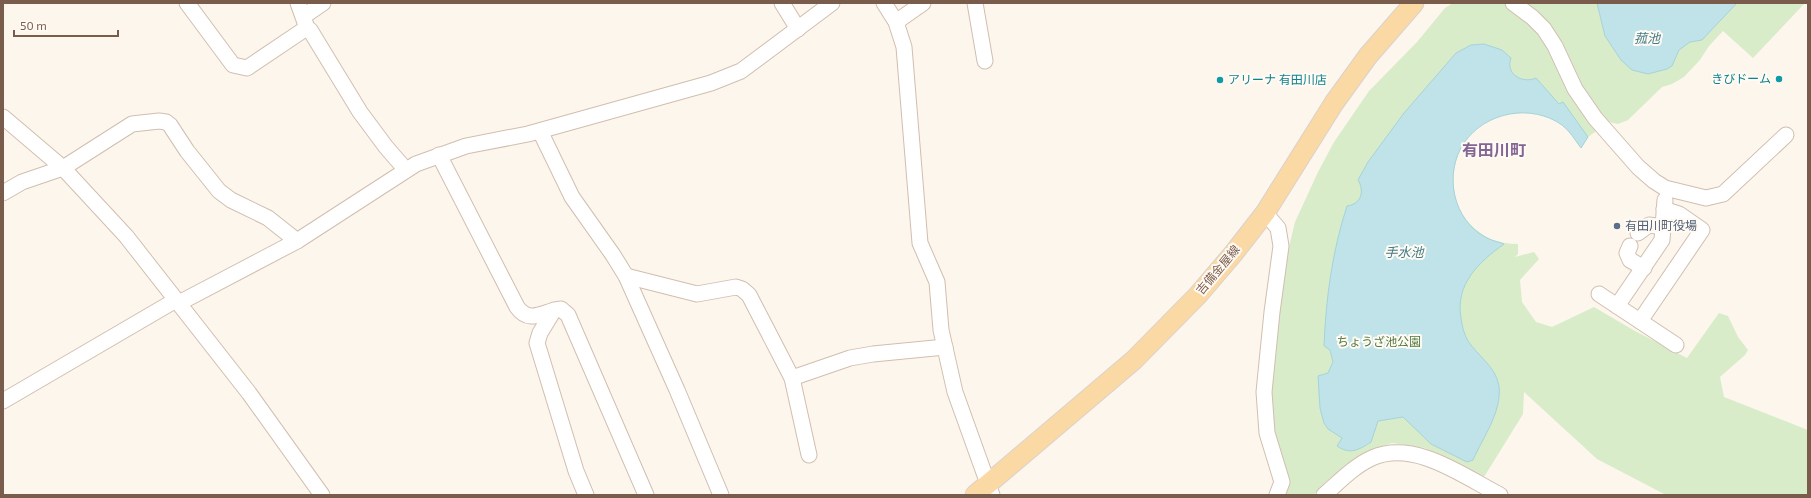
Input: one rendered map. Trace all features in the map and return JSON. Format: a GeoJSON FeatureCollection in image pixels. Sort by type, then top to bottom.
{"type":"FeatureCollection","features":[{"type":"Feature","properties":{"kind":"main road","name":"吉備金屋線"},"geometry":{"type":"LineString","coordinates":[[985,491],[1134,360],[1198,295],[1265,213],[1334,103],[1368,56],[1414,3]]}},
{"type":"Feature","properties":{"kind":"street"},"geometry":{"type":"LineString","coordinates":[[187,3],[234,65],[239,68],[247,68],[303,16],[323,3]]}},
{"type":"Feature","properties":{"kind":"street"},"geometry":{"type":"LineString","coordinates":[[782,3],[798,29]]}},
{"type":"Feature","properties":{"kind":"street"},"geometry":{"type":"LineString","coordinates":[[3,400],[177,301],[297,241],[406,170],[439,155],[466,146],[540,131],[711,83],[741,71],[832,3]]}},
{"type":"Feature","properties":{"kind":"street"},"geometry":{"type":"LineString","coordinates":[[884,3],[896,22],[904,47],[920,243],[937,282],[944,347],[959,406],[985,491]]}},
{"type":"Feature","properties":{"kind":"street"},"geometry":{"type":"LineString","coordinates":[[896,22],[923,3]]}},
{"type":"Feature","properties":{"kind":"street"},"geometry":{"type":"LineString","coordinates":[[975,3],[985,61]]}},
{"type":"Feature","properties":{"kind":"street"},"geometry":{"type":"LineString","coordinates":[[1513,3],[1533,8],[1555,46],[1575,89],[1595,118],[1638,167],[1654,181],[1666,188],[1706,198],[1723,194],[1786,135]]}},
{"type":"Feature","properties":{"kind":"street"},"geometry":{"type":"LineString","coordinates":[[303,16],[360,112],[386,147],[406,170]]}},
{"type":"Feature","properties":{"kind":"street"},"geometry":{"type":"LineString","coordinates":[[3,117],[63,168],[126,236],[249,393],[322,495]]}},
{"type":"Feature","properties":{"kind":"street"},"geometry":{"type":"LineString","coordinates":[[3,194],[22,182],[63,168],[132,124],[159,121],[166,122],[170,125],[187,151],[219,191],[231,200],[268,218],[297,241]]}},
{"type":"Feature","properties":{"kind":"street"},"geometry":{"type":"LineString","coordinates":[[540,131],[572,197],[626,276],[677,390],[721,495]]}},
{"type":"Feature","properties":{"kind":"street"},"geometry":{"type":"LineString","coordinates":[[439,155],[522,314],[535,316],[561,309],[568,315],[646,495]]}},
{"type":"Feature","properties":{"kind":"street"},"geometry":{"type":"LineString","coordinates":[[1616,306],[1644,268],[1662,240],[1666,188]]}},
{"type":"Feature","properties":{"kind":"street"},"geometry":{"type":"LineString","coordinates":[[1640,321],[1702,230],[1680,214],[1664,209]]}},
{"type":"Feature","properties":{"kind":"street"},"geometry":{"type":"LineString","coordinates":[[1265,213],[1278,228],[1281,246],[1272,312],[1264,392],[1267,433],[1282,482],[1277,495]]}},
{"type":"Feature","properties":{"kind":"street"},"geometry":{"type":"LineString","coordinates":[[1638,233],[1649,225],[1664,227]]}},
{"type":"Feature","properties":{"kind":"street"},"geometry":{"type":"LineString","coordinates":[[1630,246],[1627,253],[1630,260],[1644,268]]}},
{"type":"Feature","properties":{"kind":"street"},"geometry":{"type":"LineString","coordinates":[[626,276],[697,294],[736,287],[742,289],[749,295],[792,378],[809,455]]}},
{"type":"Feature","properties":{"kind":"street"},"geometry":{"type":"LineString","coordinates":[[1598,294],[1676,345]]}},
{"type":"Feature","properties":{"kind":"street"},"geometry":{"type":"LineString","coordinates":[[554,310],[540,333],[538,343],[576,471],[586,495]]}},
{"type":"Feature","properties":{"kind":"street"},"geometry":{"type":"LineString","coordinates":[[792,378],[850,358],[873,354],[944,347]]}},
{"type":"Feature","properties":{"kind":"street"},"geometry":{"type":"LineString","coordinates":[[1324,495],[1357,466],[1372,458],[1389,452],[1409,453],[1432,459],[1500,495]]}},
{"type":"Feature","properties":{"kind":"green space","name":"ちょうざ池公園"},"geometry":{"type":"Polygon","coordinates":[[[1453,3],[1805,3],[1753,58],[1723,31],[1709,46],[1700,60],[1684,77],[1672,84],[1662,87],[1628,120],[1618,124],[1609,122],[1588,137],[1581,148],[1565,127],[1552,119],[1541,115],[1518,113],[1496,118],[1486,123],[1476,129],[1460,150],[1456,162],[1454,188],[1462,213],[1474,228],[1491,239],[1504,243],[1518,244],[1518,254],[1515,257],[1534,252],[1539,259],[1520,280],[1522,302],[1536,322],[1552,327],[1594,307],[1635,331],[1687,358],[1719,313],[1728,316],[1738,337],[1748,350],[1745,355],[1720,377],[1724,397],[1808,430],[1808,495],[1666,495],[1597,459],[1524,392],[1523,414],[1484,477],[1425,448],[1392,443],[1373,449],[1360,456],[1313,495],[1285,495],[1270,407],[1279,318],[1288,251],[1295,222],[1318,172],[1334,142],[1369,91],[1417,42],[1445,8],[1453,3]]]}},
{"type":"Feature","properties":{"kind":"water","name":"菰池"},"geometry":{"type":"Polygon","coordinates":[[[1597,3],[1737,3],[1702,40],[1690,42],[1679,50],[1672,66],[1667,69],[1648,74],[1632,70],[1621,60],[1605,36],[1597,3]]]}},
{"type":"Feature","properties":{"kind":"water","name":"手水池"},"geometry":{"type":"Polygon","coordinates":[[[1484,44],[1502,50],[1511,58],[1510,69],[1520,79],[1531,80],[1536,78],[1559,104],[1563,102],[1588,137],[1581,148],[1565,127],[1550,118],[1537,114],[1509,114],[1484,124],[1473,132],[1464,143],[1458,155],[1454,169],[1453,182],[1459,209],[1475,230],[1491,240],[1504,244],[1486,258],[1471,275],[1465,284],[1460,306],[1464,333],[1468,341],[1491,367],[1497,379],[1499,396],[1495,415],[1473,460],[1467,462],[1431,444],[1403,417],[1378,421],[1371,442],[1358,449],[1350,451],[1342,449],[1337,446],[1342,438],[1328,429],[1324,423],[1320,408],[1318,376],[1328,373],[1333,362],[1330,350],[1324,346],[1326,310],[1337,241],[1347,206],[1356,203],[1360,197],[1361,189],[1358,180],[1368,162],[1404,113],[1456,53],[1471,45],[1484,44]]]}},
{"type":"Feature","properties":{"kind":"place","name":"きびドーム"},"geometry":{"type":"Point","coordinates":[1779,79]}},
{"type":"Feature","properties":{"kind":"place","name":"アリーナ 有田川店"},"geometry":{"type":"Point","coordinates":[1220,80]}},
{"type":"Feature","properties":{"kind":"place","name":"有田川町役場"},"geometry":{"type":"Point","coordinates":[1617,226]}},
{"type":"Feature","properties":{"kind":"district","name":"有田川町"},"geometry":{"type":"Point","coordinates":[1494,150]}}]}
